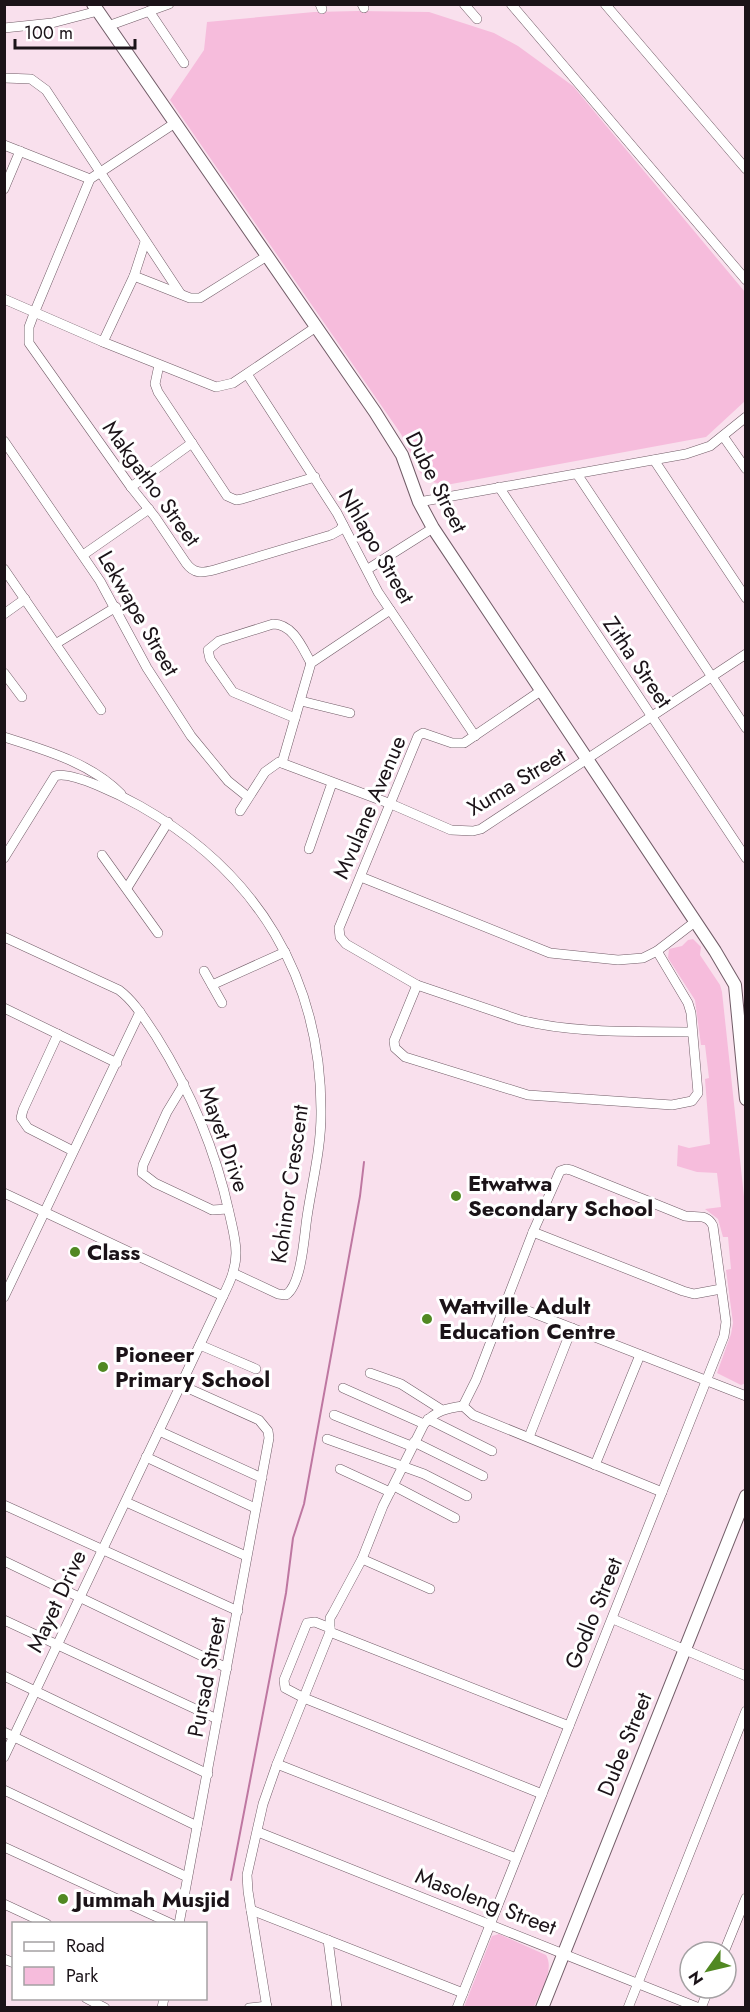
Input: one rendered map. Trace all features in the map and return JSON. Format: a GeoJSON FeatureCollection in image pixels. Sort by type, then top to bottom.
{"type":"FeatureCollection","features":[{"type":"Feature","properties":{"kind":"street"},"geometry":{"type":"LineString","coordinates":[[108,26],[169,4]]}},
{"type":"Feature","properties":{"kind":"street"},"geometry":{"type":"LineString","coordinates":[[464,4],[477,19]]}},
{"type":"Feature","properties":{"kind":"street"},"geometry":{"type":"LineString","coordinates":[[511,4],[746,280]]}},
{"type":"Feature","properties":{"kind":"street"},"geometry":{"type":"LineString","coordinates":[[605,4],[746,169]]}},
{"type":"Feature","properties":{"kind":"street"},"geometry":{"type":"LineString","coordinates":[[4,28],[74,19],[96,8]]}},
{"type":"Feature","properties":{"kind":"street","name":"Dube Street"},"geometry":{"type":"LineString","coordinates":[[96,8],[396,444],[407,465],[419,502],[433,528],[740,987]]}},
{"type":"Feature","properties":{"kind":"street"},"geometry":{"type":"LineString","coordinates":[[149,11],[184,63]]}},
{"type":"Feature","properties":{"kind":"street"},"geometry":{"type":"LineString","coordinates":[[4,78],[24,77],[40,84],[56,104],[180,294]]}},
{"type":"Feature","properties":{"kind":"street"},"geometry":{"type":"LineString","coordinates":[[4,145],[90,179],[175,123]]}},
{"type":"Feature","properties":{"kind":"street"},"geometry":{"type":"LineString","coordinates":[[4,189],[20,152]]}},
{"type":"Feature","properties":{"kind":"street","name":"Makgatho Street"},"geometry":{"type":"LineString","coordinates":[[90,179],[29,327],[29,343],[190,569],[199,573],[214,570],[331,535],[340,530],[343,525]]}},
{"type":"Feature","properties":{"kind":"street"},"geometry":{"type":"LineString","coordinates":[[103,342],[134,276],[145,242]]}},
{"type":"Feature","properties":{"kind":"street"},"geometry":{"type":"LineString","coordinates":[[134,276],[190,298],[200,298],[267,256]]}},
{"type":"Feature","properties":{"kind":"street"},"geometry":{"type":"LineString","coordinates":[[4,299],[216,387],[226,386],[247,374],[316,327]]}},
{"type":"Feature","properties":{"kind":"street"},"geometry":{"type":"LineString","coordinates":[[159,365],[155,384],[158,392],[231,499],[242,500],[315,477]]}},
{"type":"Feature","properties":{"kind":"street","name":"Nhlapo Street"},"geometry":{"type":"LineString","coordinates":[[247,374],[338,513],[390,610],[475,736]]}},
{"type":"Feature","properties":{"kind":"street"},"geometry":{"type":"LineString","coordinates":[[419,502],[703,450],[746,417]]}},
{"type":"Feature","properties":{"kind":"street"},"geometry":{"type":"LineString","coordinates":[[723,436],[746,469]]}},
{"type":"Feature","properties":{"kind":"street","name":"Lekwape Street"},"geometry":{"type":"LineString","coordinates":[[4,441],[116,607],[147,668],[191,736],[228,781],[248,798]]}},
{"type":"Feature","properties":{"kind":"street"},"geometry":{"type":"LineString","coordinates":[[131,487],[192,443]]}},
{"type":"Feature","properties":{"kind":"street"},"geometry":{"type":"LineString","coordinates":[[654,460],[746,598]]}},
{"type":"Feature","properties":{"kind":"street"},"geometry":{"type":"LineString","coordinates":[[577,474],[746,728]]}},
{"type":"Feature","properties":{"kind":"street","name":"Zitha Street"},"geometry":{"type":"LineString","coordinates":[[499,487],[746,858]]}},
{"type":"Feature","properties":{"kind":"street"},"geometry":{"type":"LineString","coordinates":[[83,555],[149,509]]}},
{"type":"Feature","properties":{"kind":"street"},"geometry":{"type":"LineString","coordinates":[[368,569],[433,528]]}},
{"type":"Feature","properties":{"kind":"street"},"geometry":{"type":"LineString","coordinates":[[4,569],[101,710]]}},
{"type":"Feature","properties":{"kind":"street"},"geometry":{"type":"LineString","coordinates":[[4,614],[25,599]]}},
{"type":"Feature","properties":{"kind":"street"},"geometry":{"type":"LineString","coordinates":[[57,644],[116,607]]}},
{"type":"Feature","properties":{"kind":"street"},"geometry":{"type":"LineString","coordinates":[[240,812],[267,769],[275,763],[282,763],[311,663],[390,610]]}},
{"type":"Feature","properties":{"kind":"street"},"geometry":{"type":"LineString","coordinates":[[295,718],[233,692],[210,659],[208,650],[219,640],[280,624],[293,633],[311,663]]}},
{"type":"Feature","properties":{"kind":"street","name":"Xuma Street"},"geometry":{"type":"LineString","coordinates":[[282,763],[391,804],[451,830],[473,831],[495,821],[746,654]]}},
{"type":"Feature","properties":{"kind":"street"},"geometry":{"type":"LineString","coordinates":[[4,673],[22,697]]}},
{"type":"Feature","properties":{"kind":"street","name":"Mvulane Avenue"},"geometry":{"type":"LineString","coordinates":[[542,690],[468,741],[459,744],[452,743],[428,734],[420,734],[415,741],[339,928],[342,940],[417,985],[537,1024],[607,1030],[692,1032]]}},
{"type":"Feature","properties":{"kind":"street"},"geometry":{"type":"LineString","coordinates":[[301,701],[350,714]]}},
{"type":"Feature","properties":{"kind":"street"},"geometry":{"type":"LineString","coordinates":[[4,737],[46,750],[70,761],[112,784],[125,797]]}},
{"type":"Feature","properties":{"kind":"street","name":"Kohinor Crescent"},"geometry":{"type":"LineString","coordinates":[[4,858],[55,776],[62,774],[125,797],[168,822],[210,853],[257,905],[285,952],[302,990],[318,1049],[321,1116],[315,1172],[299,1268],[291,1291],[286,1295],[278,1294],[233,1273]]}},
{"type":"Feature","properties":{"kind":"street"},"geometry":{"type":"LineString","coordinates":[[309,849],[333,783]]}},
{"type":"Feature","properties":{"kind":"street"},"geometry":{"type":"LineString","coordinates":[[127,888],[168,822]]}},
{"type":"Feature","properties":{"kind":"street"},"geometry":{"type":"LineString","coordinates":[[102,855],[158,933]]}},
{"type":"Feature","properties":{"kind":"street"},"geometry":{"type":"LineString","coordinates":[[361,877],[550,953],[635,960],[657,951],[696,921]]}},
{"type":"Feature","properties":{"kind":"street","name":"Mayet Drive"},"geometry":{"type":"LineString","coordinates":[[4,937],[119,990],[140,1012],[184,1084],[219,1168],[236,1247],[233,1273],[223,1296],[4,1757]]}},
{"type":"Feature","properties":{"kind":"street"},"geometry":{"type":"LineString","coordinates":[[417,985],[394,1041],[395,1048],[405,1057],[528,1095],[672,1105],[688,1103],[696,1097],[698,1087],[688,1003],[657,951]]}},
{"type":"Feature","properties":{"kind":"street"},"geometry":{"type":"LineString","coordinates":[[212,985],[285,952]]}},
{"type":"Feature","properties":{"kind":"street"},"geometry":{"type":"LineString","coordinates":[[204,971],[222,1003]]}},
{"type":"Feature","properties":{"kind":"street"},"geometry":{"type":"LineString","coordinates":[[740,987],[746,1099]]}},
{"type":"Feature","properties":{"kind":"street"},"geometry":{"type":"LineString","coordinates":[[4,1008],[117,1063]]}},
{"type":"Feature","properties":{"kind":"street"},"geometry":{"type":"LineString","coordinates":[[4,1297],[9,1276],[45,1212],[140,1012]]}},
{"type":"Feature","properties":{"kind":"street"},"geometry":{"type":"LineString","coordinates":[[58,1034],[21,1118],[28,1128],[73,1151]]}},
{"type":"Feature","properties":{"kind":"street"},"geometry":{"type":"LineString","coordinates":[[184,1084],[167,1112],[142,1165],[142,1173],[144,1177],[206,1208],[228,1209]]}},
{"type":"Feature","properties":{"kind":"street","name":"Godlo Street"},"geometry":{"type":"LineString","coordinates":[[457,2007],[613,1619],[725,1331],[713,1226],[705,1217],[685,1216],[566,1168],[557,1176],[533,1232]]}},
{"type":"Feature","properties":{"kind":"street"},"geometry":{"type":"LineString","coordinates":[[4,1193],[223,1296]]}},
{"type":"Feature","properties":{"kind":"street"},"geometry":{"type":"LineString","coordinates":[[463,1406],[476,1380],[533,1232],[682,1291],[694,1294],[721,1289]]}},
{"type":"Feature","properties":{"kind":"street"},"geometry":{"type":"LineString","coordinates":[[505,1302],[746,1396]]}},
{"type":"Feature","properties":{"kind":"street"},"geometry":{"type":"LineString","coordinates":[[529,1437],[572,1328]]}},
{"type":"Feature","properties":{"kind":"street"},"geometry":{"type":"LineString","coordinates":[[200,1345],[256,1369]]}},
{"type":"Feature","properties":{"kind":"street"},"geometry":{"type":"LineString","coordinates":[[595,1465],[640,1355]]}},
{"type":"Feature","properties":{"kind":"street"},"geometry":{"type":"LineString","coordinates":[[370,1373],[401,1384],[442,1410]]}},
{"type":"Feature","properties":{"kind":"street","name":"Pursad Street"},"geometry":{"type":"LineString","coordinates":[[179,1922],[269,1438],[268,1431],[259,1420],[181,1385]]}},
{"type":"Feature","properties":{"kind":"street"},"geometry":{"type":"LineString","coordinates":[[343,1388],[426,1421],[492,1451]]}},
{"type":"Feature","properties":{"kind":"street"},"geometry":{"type":"LineString","coordinates":[[249,2007],[267,2007],[247,1875],[266,1795],[277,1764],[330,1630],[333,1613],[362,1559],[413,1444],[426,1421],[442,1410],[463,1406]]}},
{"type":"Feature","properties":{"kind":"street"},"geometry":{"type":"LineString","coordinates":[[463,1406],[473,1415],[662,1492]]}},
{"type":"Feature","properties":{"kind":"street"},"geometry":{"type":"LineString","coordinates":[[334,1415],[413,1444],[483,1476]]}},
{"type":"Feature","properties":{"kind":"street"},"geometry":{"type":"LineString","coordinates":[[159,1431],[262,1478]]}},
{"type":"Feature","properties":{"kind":"street"},"geometry":{"type":"LineString","coordinates":[[327,1439],[424,1474],[466,1496]]}},
{"type":"Feature","properties":{"kind":"street"},"geometry":{"type":"LineString","coordinates":[[146,1457],[255,1508]]}},
{"type":"Feature","properties":{"kind":"street"},"geometry":{"type":"LineString","coordinates":[[340,1469],[392,1489],[455,1518]]}},
{"type":"Feature","properties":{"kind":"street","name":"Dube Street"},"geometry":{"type":"LineString","coordinates":[[542,2007],[746,1496]]}},
{"type":"Feature","properties":{"kind":"street"},"geometry":{"type":"LineString","coordinates":[[126,1502],[246,1556]]}},
{"type":"Feature","properties":{"kind":"street"},"geometry":{"type":"LineString","coordinates":[[4,1505],[238,1611]]}},
{"type":"Feature","properties":{"kind":"street"},"geometry":{"type":"LineString","coordinates":[[362,1559],[430,1589]]}},
{"type":"Feature","properties":{"kind":"street"},"geometry":{"type":"LineString","coordinates":[[4,1561],[227,1668]]}},
{"type":"Feature","properties":{"kind":"street"},"geometry":{"type":"LineString","coordinates":[[613,1619],[746,1676]]}},
{"type":"Feature","properties":{"kind":"street"},"geometry":{"type":"LineString","coordinates":[[4,1620],[217,1719]]}},
{"type":"Feature","properties":{"kind":"street"},"geometry":{"type":"LineString","coordinates":[[542,1794],[304,1698],[285,1688],[284,1680],[307,1623],[315,1622],[569,1726]]}},
{"type":"Feature","properties":{"kind":"street"},"geometry":{"type":"LineString","coordinates":[[4,1676],[208,1774]]}},
{"type":"Feature","properties":{"kind":"street"},"geometry":{"type":"LineString","coordinates":[[628,2007],[746,1711]]}},
{"type":"Feature","properties":{"kind":"street"},"geometry":{"type":"LineString","coordinates":[[4,1732],[197,1826]]}},
{"type":"Feature","properties":{"kind":"street"},"geometry":{"type":"LineString","coordinates":[[277,1764],[516,1858]]}},
{"type":"Feature","properties":{"kind":"street"},"geometry":{"type":"LineString","coordinates":[[4,1790],[188,1877]]}},
{"type":"Feature","properties":{"kind":"street","name":"Masoleng Street"},"geometry":{"type":"LineString","coordinates":[[258,1832],[700,2007]]}},
{"type":"Feature","properties":{"kind":"street"},"geometry":{"type":"LineString","coordinates":[[4,1847],[170,1922]]}},
{"type":"Feature","properties":{"kind":"street"},"geometry":{"type":"LineString","coordinates":[[729,1940],[746,1898]]}},
{"type":"Feature","properties":{"kind":"street"},"geometry":{"type":"LineString","coordinates":[[4,1904],[44,1922]]}},
{"type":"Feature","properties":{"kind":"street"},"geometry":{"type":"LineString","coordinates":[[250,1905],[328,1940],[463,1993]]}},
{"type":"Feature","properties":{"kind":"street"},"geometry":{"type":"LineString","coordinates":[[328,1940],[337,2007]]}},
{"type":"Feature","properties":{"kind":"street"},"geometry":{"type":"LineString","coordinates":[[90,2000],[105,2007]]}},
{"type":"Feature","properties":{"kind":"green space"},"geometry":{"type":"Polygon","coordinates":[[[314,12],[429,12],[494,33],[518,46],[573,86],[745,292],[745,401],[706,437],[446,485],[424,480],[401,434],[170,100],[204,50],[207,22],[314,12]]]}},
{"type":"Feature","properties":{"kind":"green space"},"geometry":{"type":"Polygon","coordinates":[[[693,939],[701,947],[700,955],[720,985],[722,992],[745,1206],[746,1383],[741,1385],[717,1373],[733,1323],[726,1270],[731,1269],[728,1237],[723,1237],[718,1219],[705,1209],[721,1207],[717,1173],[697,1172],[677,1166],[678,1145],[689,1148],[710,1144],[705,1079],[709,1078],[705,1045],[701,1045],[695,1000],[668,958],[669,949],[682,946],[688,940],[693,939]]]}},
{"type":"Feature","properties":{"kind":"green space"},"geometry":{"type":"Polygon","coordinates":[[[499,1934],[546,1955],[548,1974],[534,2007],[464,2007],[492,1936],[499,1934]]]}},
{"type":"Feature","properties":{"kind":"waterway"},"geometry":{"type":"LineString","coordinates":[[231,1880],[286,1593],[293,1538],[304,1504],[360,1196],[364,1162]]}},
{"type":"Feature","properties":{"kind":"place","name":"Etwatwa Secondary School"},"geometry":{"type":"Point","coordinates":[456,1196]}},
{"type":"Feature","properties":{"kind":"place","name":"Class"},"geometry":{"type":"Point","coordinates":[75,1252]}},
{"type":"Feature","properties":{"kind":"place","name":"Wattville Adult Education Centre"},"geometry":{"type":"Point","coordinates":[427,1319]}},
{"type":"Feature","properties":{"kind":"place","name":"Pioneer Primary School"},"geometry":{"type":"Point","coordinates":[103,1367]}},
{"type":"Feature","properties":{"kind":"place","name":"Jummah Musjid"},"geometry":{"type":"Point","coordinates":[63,1899]}}]}
